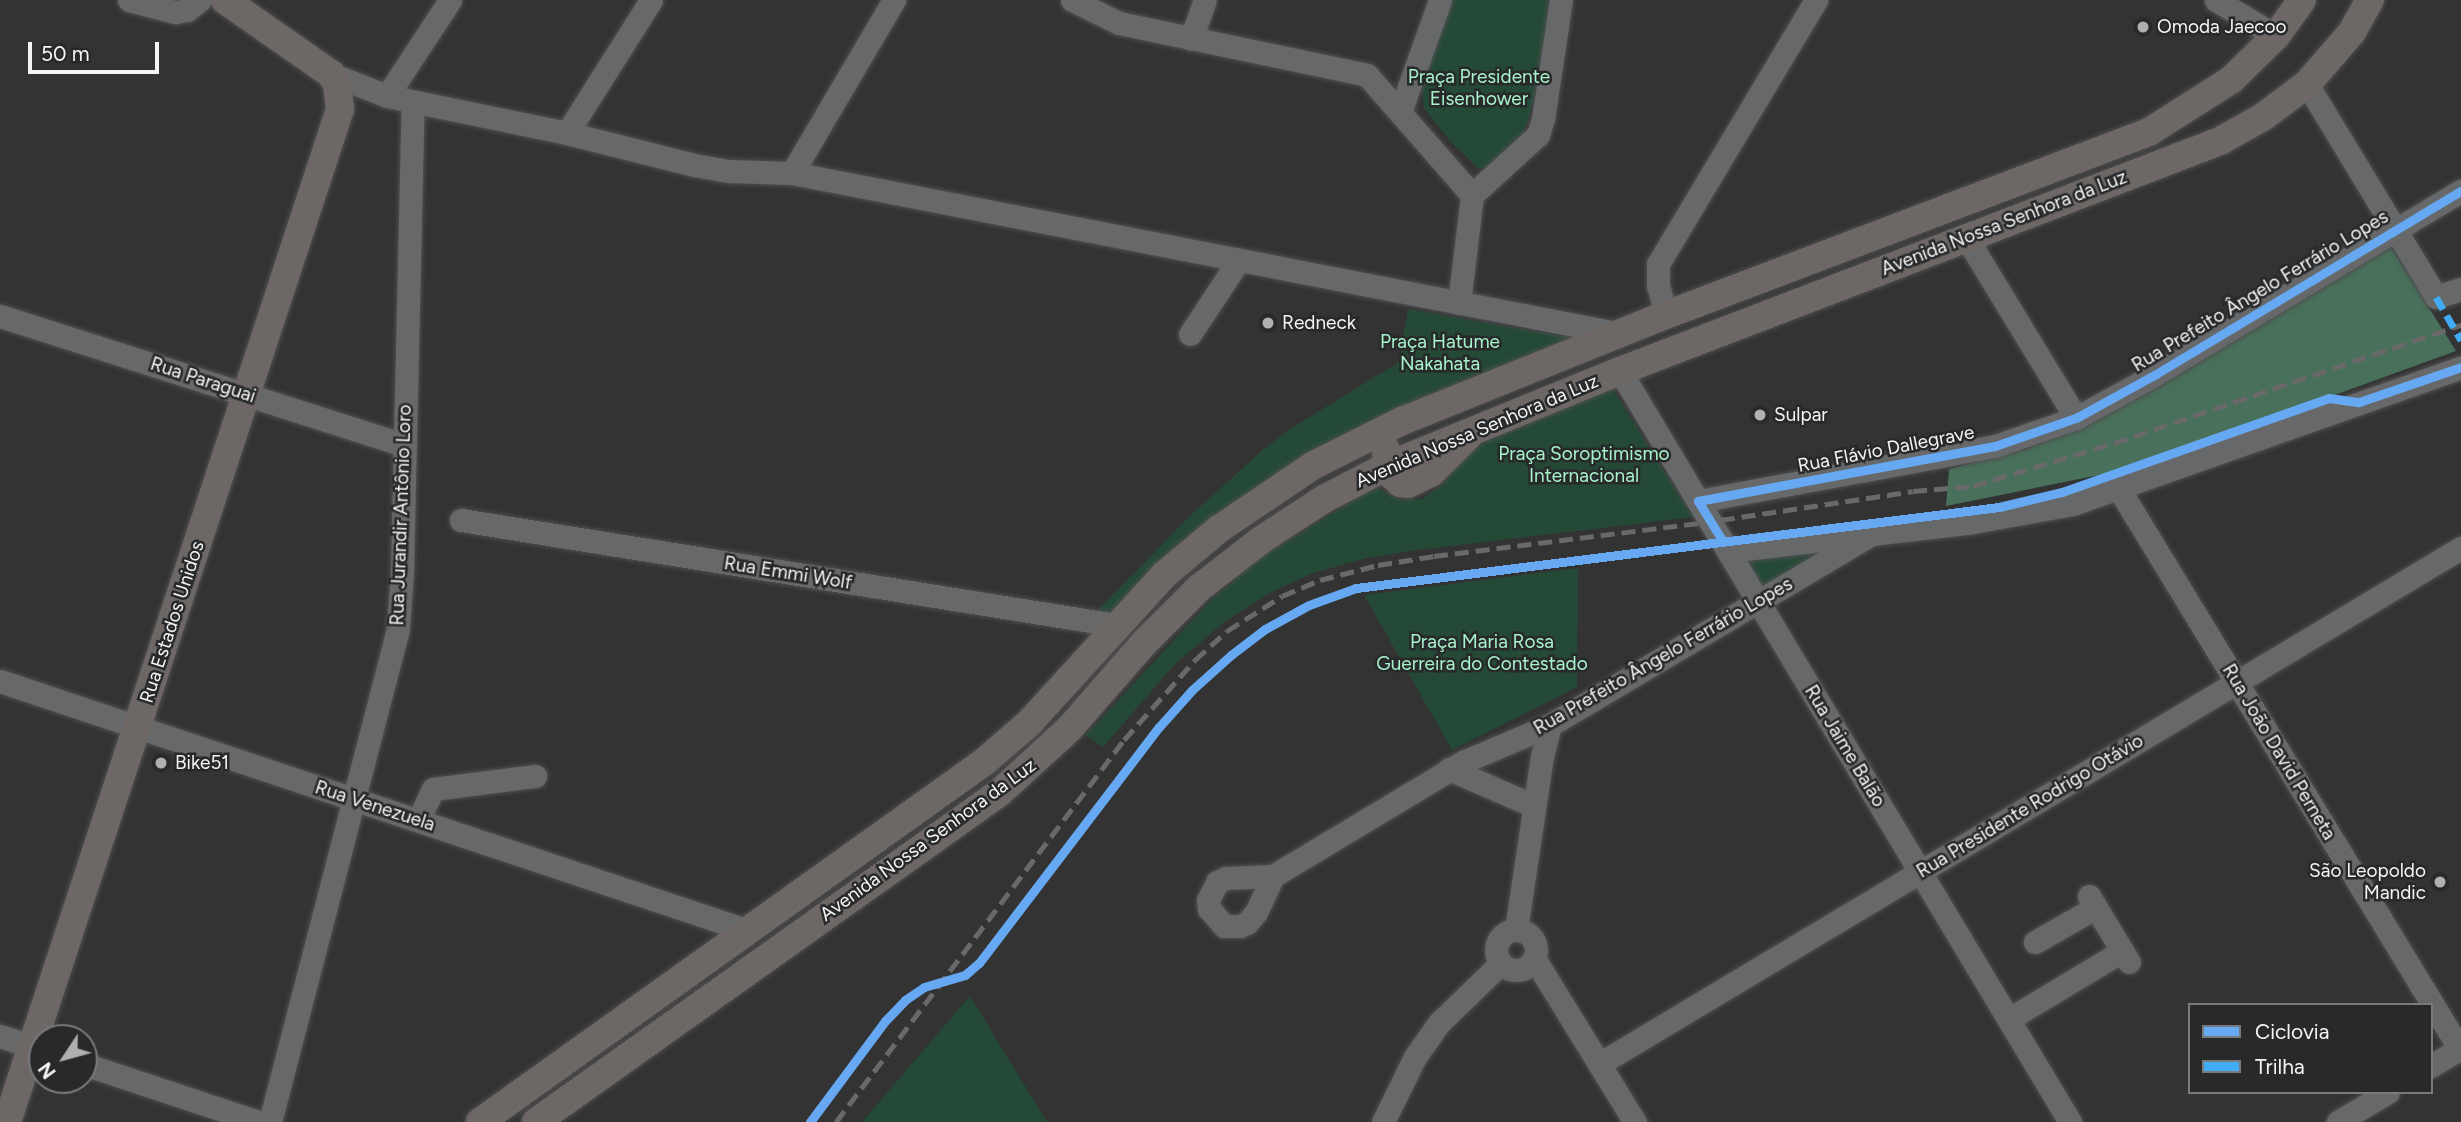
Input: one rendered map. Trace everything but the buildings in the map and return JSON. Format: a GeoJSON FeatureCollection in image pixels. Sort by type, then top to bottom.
{"type":"FeatureCollection","features":[{"type":"Feature","properties":{"kind":"main road"},"geometry":{"type":"LineString","coordinates":[[225,0],[331,74]]}},
{"type":"Feature","properties":{"kind":"main road","name":"Avenida Nossa Senhora da Luz"},"geometry":{"type":"LineString","coordinates":[[480,1122],[1006,744],[1053,698],[1116,625],[1164,575],[1219,528],[1314,465],[1402,421],[1666,315],[2150,132],[2231,80],[2276,36],[2302,0]]}},
{"type":"Feature","properties":{"kind":"main road","name":"Avenida Nossa Senhora da Luz"},"geometry":{"type":"LineString","coordinates":[[536,1122],[999,793],[1069,729],[1144,643],[1199,588],[1291,520],[1387,466],[1475,429],[1768,313],[2220,141],[2263,117],[2307,84],[2352,32],[2370,0]]}},
{"type":"Feature","properties":{"kind":"main road","name":"Rua Estados Unidos"},"geometry":{"type":"LineString","coordinates":[[44,1024],[137,727],[337,121],[340,96],[331,74]]}},
{"type":"Feature","properties":{"kind":"main road"},"geometry":{"type":"LineString","coordinates":[[1767,276],[1774,278],[1783,289],[1779,303],[1768,313]]}},
{"type":"Feature","properties":{"kind":"main road"},"geometry":{"type":"LineString","coordinates":[[1387,466],[1386,444],[1402,421]]}},
{"type":"Feature","properties":{"kind":"main road","name":"Rua Estados Unidos"},"geometry":{"type":"LineString","coordinates":[[7,1122],[28,1070]]}},
{"type":"Feature","properties":{"kind":"street"},"geometry":{"type":"LineString","coordinates":[[129,0],[175,12],[187,10],[200,0]]}},
{"type":"Feature","properties":{"kind":"street"},"geometry":{"type":"LineString","coordinates":[[337,121],[359,103],[387,96],[450,0]]}},
{"type":"Feature","properties":{"kind":"street"},"geometry":{"type":"LineString","coordinates":[[567,133],[651,0]]}},
{"type":"Feature","properties":{"kind":"street"},"geometry":{"type":"LineString","coordinates":[[792,173],[894,0]]}},
{"type":"Feature","properties":{"kind":"street"},"geometry":{"type":"LineString","coordinates":[[1072,0],[1104,19],[1367,75],[1472,195]]}},
{"type":"Feature","properties":{"kind":"street"},"geometry":{"type":"LineString","coordinates":[[1191,39],[1205,0]]}},
{"type":"Feature","properties":{"kind":"street"},"geometry":{"type":"LineString","coordinates":[[1400,112],[1440,0]]}},
{"type":"Feature","properties":{"kind":"street"},"geometry":{"type":"LineString","coordinates":[[1459,303],[1472,195],[1538,135],[1561,0]]}},
{"type":"Feature","properties":{"kind":"street"},"geometry":{"type":"LineString","coordinates":[[1666,315],[1658,286],[1658,264],[1816,0]]}},
{"type":"Feature","properties":{"kind":"street"},"geometry":{"type":"LineString","coordinates":[[2216,0],[2276,36]]}},
{"type":"Feature","properties":{"kind":"street"},"geometry":{"type":"LineString","coordinates":[[331,74],[412,103],[567,133],[712,169],[792,173],[1621,334]]}},
{"type":"Feature","properties":{"kind":"street"},"geometry":{"type":"LineString","coordinates":[[2307,84],[2436,297],[2461,289]]}},
{"type":"Feature","properties":{"kind":"street","name":"Rua Jurandir Antônio Loro"},"geometry":{"type":"LineString","coordinates":[[270,1122],[398,629],[402,582],[412,103]]}},
{"type":"Feature","properties":{"kind":"street","name":"Rua Prefeito Ângelo Ferrário Lopes"},"geometry":{"type":"LineString","coordinates":[[2076,418],[2156,374],[2461,191]]}},
{"type":"Feature","properties":{"kind":"street"},"geometry":{"type":"LineString","coordinates":[[1966,237],[2076,418]]}},
{"type":"Feature","properties":{"kind":"street"},"geometry":{"type":"LineString","coordinates":[[1190,334],[1239,260]]}},
{"type":"Feature","properties":{"kind":"street","name":"Rua Paraguai"},"geometry":{"type":"LineString","coordinates":[[0,316],[405,445]]}},
{"type":"Feature","properties":{"kind":"street"},"geometry":{"type":"LineString","coordinates":[[1728,551],[2020,515],[2119,489],[2461,367]]}},
{"type":"Feature","properties":{"kind":"street","name":"Rua Jaime Balão"},"geometry":{"type":"LineString","coordinates":[[1620,371],[2070,1122]]}},
{"type":"Feature","properties":{"kind":"street","name":"Rua Flávio Dallegrave"},"geometry":{"type":"LineString","coordinates":[[1698,501],[1995,446],[2076,418]]}},
{"type":"Feature","properties":{"kind":"street","name":"Rua João David Perneta"},"geometry":{"type":"LineString","coordinates":[[2119,489],[2432,1003]]}},
{"type":"Feature","properties":{"kind":"street","name":"Rua Emmi Wolf"},"geometry":{"type":"LineString","coordinates":[[461,520],[1116,625]]}},
{"type":"Feature","properties":{"kind":"street","name":"Rua Prefeito Ângelo Ferrário Lopes"},"geometry":{"type":"LineString","coordinates":[[1273,876],[1449,769],[1549,725],[1870,535]]}},
{"type":"Feature","properties":{"kind":"street","name":"Rua Presidente Rodrigo Otávio"},"geometry":{"type":"LineString","coordinates":[[1599,1064],[2461,548]]}},
{"type":"Feature","properties":{"kind":"street","name":"Rua Venezuela"},"geometry":{"type":"LineString","coordinates":[[0,681],[749,931]]}},
{"type":"Feature","properties":{"kind":"street"},"geometry":{"type":"LineString","coordinates":[[1516,930],[1549,725]]}},
{"type":"Feature","properties":{"kind":"street"},"geometry":{"type":"LineString","coordinates":[[1449,769],[1534,806]]}},
{"type":"Feature","properties":{"kind":"street"},"geometry":{"type":"LineString","coordinates":[[418,820],[433,789],[535,776]]}},
{"type":"Feature","properties":{"kind":"street"},"geometry":{"type":"LineString","coordinates":[[1420,787],[1475,782]]}},
{"type":"Feature","properties":{"kind":"street"},"geometry":{"type":"LineString","coordinates":[[2009,1019],[2126,957],[2092,901],[2035,942]]}},
{"type":"Feature","properties":{"kind":"street"},"geometry":{"type":"LineString","coordinates":[[1500,963],[1496,944],[1503,934],[1516,930],[1533,939],[1534,958],[1635,1122]]}},
{"type":"Feature","properties":{"kind":"street"},"geometry":{"type":"LineString","coordinates":[[1500,963],[1519,970],[1534,958]]}},
{"type":"Feature","properties":{"kind":"street"},"geometry":{"type":"LineString","coordinates":[[1383,1122],[1415,1057],[1439,1023],[1500,963]]}},
{"type":"Feature","properties":{"kind":"street","name":"Rua João David Perneta"},"geometry":{"type":"LineString","coordinates":[[2433,1005],[2460,1049]]}},
{"type":"Feature","properties":{"kind":"street"},"geometry":{"type":"LineString","coordinates":[[0,1036],[28,1045]]}},
{"type":"Feature","properties":{"kind":"street"},"geometry":{"type":"LineString","coordinates":[[2433,1065],[2460,1049]]}},
{"type":"Feature","properties":{"kind":"street"},"geometry":{"type":"LineString","coordinates":[[98,1069],[258,1122]]}},
{"type":"Feature","properties":{"kind":"street"},"geometry":{"type":"LineString","coordinates":[[2338,1122],[2385,1094]]}},
{"type":"Feature","properties":{"kind":"green space","name":"Praça Presidente Eisenhower"},"geometry":{"type":"Polygon","coordinates":[[[1451,0],[1551,0],[1539,79],[1527,124],[1518,144],[1499,166],[1478,168],[1449,140],[1424,108],[1422,84],[1451,0]]]}},
{"type":"Feature","properties":{"kind":"green space"},"geometry":{"type":"Polygon","coordinates":[[[2391,247],[2456,351],[2134,468],[1946,506],[1949,469],[2026,449],[2076,429],[2140,396],[2391,247]]]}},
{"type":"Feature","properties":{"kind":"green space","name":"Praça Hatume Nakahata"},"geometry":{"type":"Polygon","coordinates":[[[1408,309],[1579,339],[1372,421],[1323,444],[1222,510],[1112,615],[1095,613],[1191,515],[1264,449],[1287,431],[1399,362],[1408,309]]]}},
{"type":"Feature","properties":{"kind":"green space","name":"Praça Soroptimismo Internacional"},"geometry":{"type":"Polygon","coordinates":[[[1609,383],[1693,517],[1417,550],[1367,558],[1313,573],[1272,592],[1227,620],[1176,663],[1103,747],[1086,735],[1212,599],[1263,556],[1375,487],[1402,500],[1422,499],[1442,485],[1477,440],[1609,383]]]}},
{"type":"Feature","properties":{"kind":"green space"},"geometry":{"type":"Polygon","coordinates":[[[1842,545],[1765,591],[1744,555],[1842,545]]]}},
{"type":"Feature","properties":{"kind":"green space","name":"Praça Maria Rosa Guerreira do Contestado"},"geometry":{"type":"Polygon","coordinates":[[[1578,568],[1577,687],[1452,750],[1364,595],[1578,568]]]}},
{"type":"Feature","properties":{"kind":"green space"},"geometry":{"type":"Polygon","coordinates":[[[970,996],[1047,1122],[862,1122],[970,996]]]}},
{"type":"Feature","properties":{"kind":"railway"},"geometry":{"type":"LineString","coordinates":[[836,1122],[1124,740],[1195,660],[1227,631],[1282,596],[1320,580],[1378,565],[1434,556],[1700,523],[1913,491],[1973,486],[2114,443],[2461,325]]}},
{"type":"Feature","properties":{"kind":"marked path"},"geometry":{"type":"LineString","coordinates":[[2436,297],[2461,340]]}},
{"type":"Feature","properties":{"kind":"cycle path"},"geometry":{"type":"LineString","coordinates":[[1722,540],[1698,501],[1995,446],[2076,418],[2156,374],[2461,191]]}},
{"type":"Feature","properties":{"kind":"cycle path"},"geometry":{"type":"LineString","coordinates":[[810,1122],[885,1021],[905,1000],[924,987],[965,975],[979,963],[1159,727],[1192,690],[1265,629],[1309,605],[1356,588],[1999,507],[2062,492],[2329,398],[2359,402],[2461,367]]}},
{"type":"Feature","properties":{"kind":"place","name":"Omoda Jaecoo"},"geometry":{"type":"Point","coordinates":[2143,27]}},
{"type":"Feature","properties":{"kind":"place","name":"Redneck"},"geometry":{"type":"Point","coordinates":[1268,323]}},
{"type":"Feature","properties":{"kind":"place","name":"Sulpar"},"geometry":{"type":"Point","coordinates":[1760,415]}},
{"type":"Feature","properties":{"kind":"place","name":"Bike51"},"geometry":{"type":"Point","coordinates":[161,763]}},
{"type":"Feature","properties":{"kind":"place","name":"São Leopoldo Mandic"},"geometry":{"type":"Point","coordinates":[2440,882]}}]}
